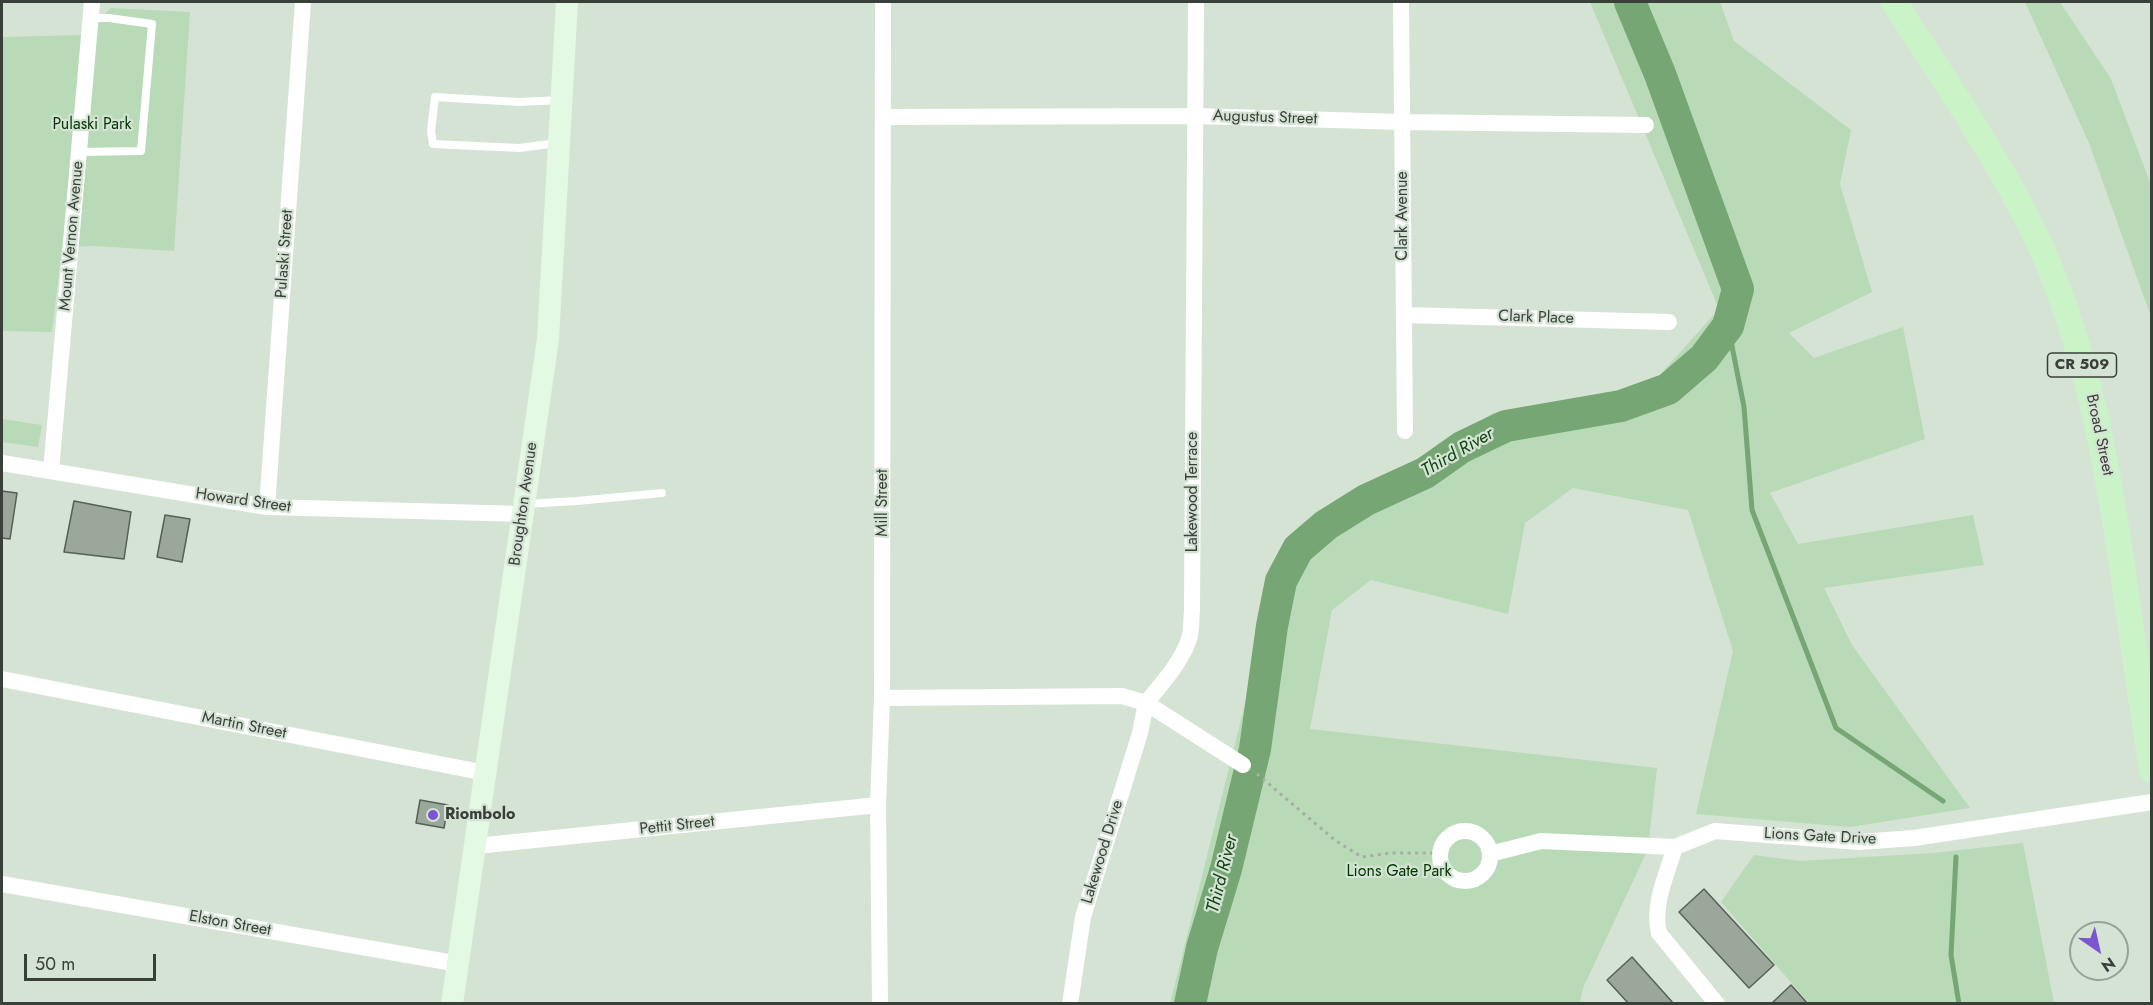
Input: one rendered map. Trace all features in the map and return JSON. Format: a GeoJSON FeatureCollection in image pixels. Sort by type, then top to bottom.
{"type":"FeatureCollection","features":[{"type":"Feature","properties":{"kind":"main road","name":"Broad Street"},"geometry":{"type":"LineString","coordinates":[[1893,2],[1990,152],[2039,244],[2062,301],[2097,417],[2108,469],[2151,770]]}},
{"type":"Feature","properties":{"kind":"street","name":"Pulaski Street"},"geometry":{"type":"LineString","coordinates":[[267,507],[303,2]]}},
{"type":"Feature","properties":{"kind":"street","name":"Broughton Avenue"},"geometry":{"type":"LineString","coordinates":[[452,1004],[548,339],[567,2]]}},
{"type":"Feature","properties":{"kind":"street","name":"Mill Street"},"geometry":{"type":"LineString","coordinates":[[880,1004],[878,805],[882,698],[883,2]]}},
{"type":"Feature","properties":{"kind":"street","name":"Lakewood Terrace"},"geometry":{"type":"LineString","coordinates":[[1146,703],[1182,655],[1190,637],[1192,610],[1196,2]]}},
{"type":"Feature","properties":{"kind":"street","name":"Clark Avenue"},"geometry":{"type":"LineString","coordinates":[[1401,2],[1405,431]]}},
{"type":"Feature","properties":{"kind":"street","name":"Mount Vernon Avenue"},"geometry":{"type":"LineString","coordinates":[[51,471],[87,151],[91,10]]}},
{"type":"Feature","properties":{"kind":"street","name":"Augustus Street"},"geometry":{"type":"LineString","coordinates":[[883,117],[1195,116],[1402,122],[1646,125]]}},
{"type":"Feature","properties":{"kind":"street","name":"Clark Place"},"geometry":{"type":"LineString","coordinates":[[1404,315],[1669,322]]}},
{"type":"Feature","properties":{"kind":"street","name":"Howard Street"},"geometry":{"type":"LineString","coordinates":[[2,463],[267,507],[524,509]]}},
{"type":"Feature","properties":{"kind":"street","name":"Martin Street"},"geometry":{"type":"LineString","coordinates":[[2,678],[486,773]]}},
{"type":"Feature","properties":{"kind":"street"},"geometry":{"type":"LineString","coordinates":[[882,698],[1122,696],[1146,703],[1243,765]]}},
{"type":"Feature","properties":{"kind":"street","name":"Lakewood Drive"},"geometry":{"type":"LineString","coordinates":[[1070,1004],[1083,916],[1140,733],[1146,703]]}},
{"type":"Feature","properties":{"kind":"street","name":"Lions Gate Drive"},"geometry":{"type":"LineString","coordinates":[[1490,854],[1541,841],[1675,847],[1715,831],[1859,842],[1914,838],[2151,802]]}},
{"type":"Feature","properties":{"kind":"street","name":"Pettit Street"},"geometry":{"type":"LineString","coordinates":[[476,846],[878,805]]}},
{"type":"Feature","properties":{"kind":"street"},"geometry":{"type":"LineString","coordinates":[[1461,830],[1477,833],[1484,838],[1490,854],[1486,870],[1473,880],[1464,881],[1456,880],[1443,870],[1439,853],[1446,838],[1461,830]]}},
{"type":"Feature","properties":{"kind":"street"},"geometry":{"type":"LineString","coordinates":[[1675,847],[1659,903],[1656,920],[1659,933],[1717,1004]]}},
{"type":"Feature","properties":{"kind":"street","name":"Elston Street"},"geometry":{"type":"LineString","coordinates":[[2,884],[459,964]]}},
{"type":"Feature","properties":{"kind":"lane"},"geometry":{"type":"LineString","coordinates":[[87,151],[141,151],[152,24],[109,18],[91,10]]}},
{"type":"Feature","properties":{"kind":"lane"},"geometry":{"type":"LineString","coordinates":[[558,143],[519,148],[433,144],[431,131],[435,97],[519,102],[561,100]]}},
{"type":"Feature","properties":{"kind":"lane"},"geometry":{"type":"LineString","coordinates":[[524,509],[545,501],[577,501],[662,493]]}},
{"type":"Feature","properties":{"kind":"path"},"geometry":{"type":"LineString","coordinates":[[1258,774],[1336,841],[1362,857],[1391,853],[1439,853]]}},
{"type":"Feature","properties":{"kind":"green space","name":"Lions Gate Park"},"geometry":{"type":"Polygon","coordinates":[[[1590,2],[1720,2],[1734,41],[1851,130],[1840,184],[1872,292],[1789,333],[1814,358],[1903,327],[1925,439],[1770,493],[1798,544],[1973,515],[1984,565],[1824,588],[1852,645],[1970,808],[1850,827],[1696,814],[1733,651],[1688,510],[1573,488],[1525,523],[1508,614],[1371,580],[1332,610],[1310,729],[1657,768],[1648,849],[1583,988],[1580,1003],[1170,1004],[1285,544],[1493,413],[1648,388],[1719,309],[1590,2]]]}},
{"type":"Feature","properties":{"kind":"green space"},"geometry":{"type":"Polygon","coordinates":[[[2025,2],[2060,2],[2111,79],[2151,185],[2151,317],[2089,143],[2025,2]]]}},
{"type":"Feature","properties":{"kind":"green space","name":"Pulaski Park"},"geometry":{"type":"Polygon","coordinates":[[[111,8],[190,12],[174,251],[95,246],[62,247],[52,332],[2,331],[2,37],[82,35],[111,8]]]}},
{"type":"Feature","properties":{"kind":"green space"},"geometry":{"type":"Polygon","coordinates":[[[2,419],[42,425],[38,447],[2,442],[2,419]]]}},
{"type":"Feature","properties":{"kind":"green space"},"geometry":{"type":"Polygon","coordinates":[[[2023,843],[2054,1003],[1809,1003],[1721,902],[1754,855],[1800,861],[1933,853],[2023,843]]]}},
{"type":"Feature","properties":{"kind":"building"},"geometry":{"type":"Polygon","coordinates":[[[2,491],[17,493],[10,539],[2,538],[2,491]]]}},
{"type":"Feature","properties":{"kind":"building"},"geometry":{"type":"Polygon","coordinates":[[[74,501],[131,512],[124,559],[64,552],[74,501]]]}},
{"type":"Feature","properties":{"kind":"building"},"geometry":{"type":"Polygon","coordinates":[[[165,515],[190,519],[182,562],[157,557],[165,515]]]}},
{"type":"Feature","properties":{"kind":"building"},"geometry":{"type":"Polygon","coordinates":[[[420,800],[448,805],[444,828],[416,823],[420,800]]]}},
{"type":"Feature","properties":{"kind":"building"},"geometry":{"type":"Polygon","coordinates":[[[1704,889],[1774,965],[1749,988],[1679,912],[1704,889]]]}},
{"type":"Feature","properties":{"kind":"building"},"geometry":{"type":"Polygon","coordinates":[[[1632,957],[1674,1004],[1629,1004],[1607,980],[1632,957]]]}},
{"type":"Feature","properties":{"kind":"building"},"geometry":{"type":"Polygon","coordinates":[[[1791,985],[1808,1004],[1771,1004],[1791,985]]]}},
{"type":"Feature","properties":{"kind":"waterway","name":"Third River"},"geometry":{"type":"LineString","coordinates":[[1190,1004],[1202,948],[1226,869],[1255,749],[1272,626],[1281,581],[1298,549],[1326,525],[1366,500],[1425,473],[1462,447],[1506,426],[1621,406],[1668,389],[1704,358],[1728,326],[1738,289],[1660,74],[1630,2]]}},
{"type":"Feature","properties":{"kind":"waterway"},"geometry":{"type":"LineString","coordinates":[[1728,326],[1744,407],[1752,510],[1836,728],[1943,801]]}},
{"type":"Feature","properties":{"kind":"waterway"},"geometry":{"type":"LineString","coordinates":[[1956,857],[1951,955],[1959,1004]]}},
{"type":"Feature","properties":{"kind":"place","name":"Riombolo"},"geometry":{"type":"Point","coordinates":[433,815]}}]}
